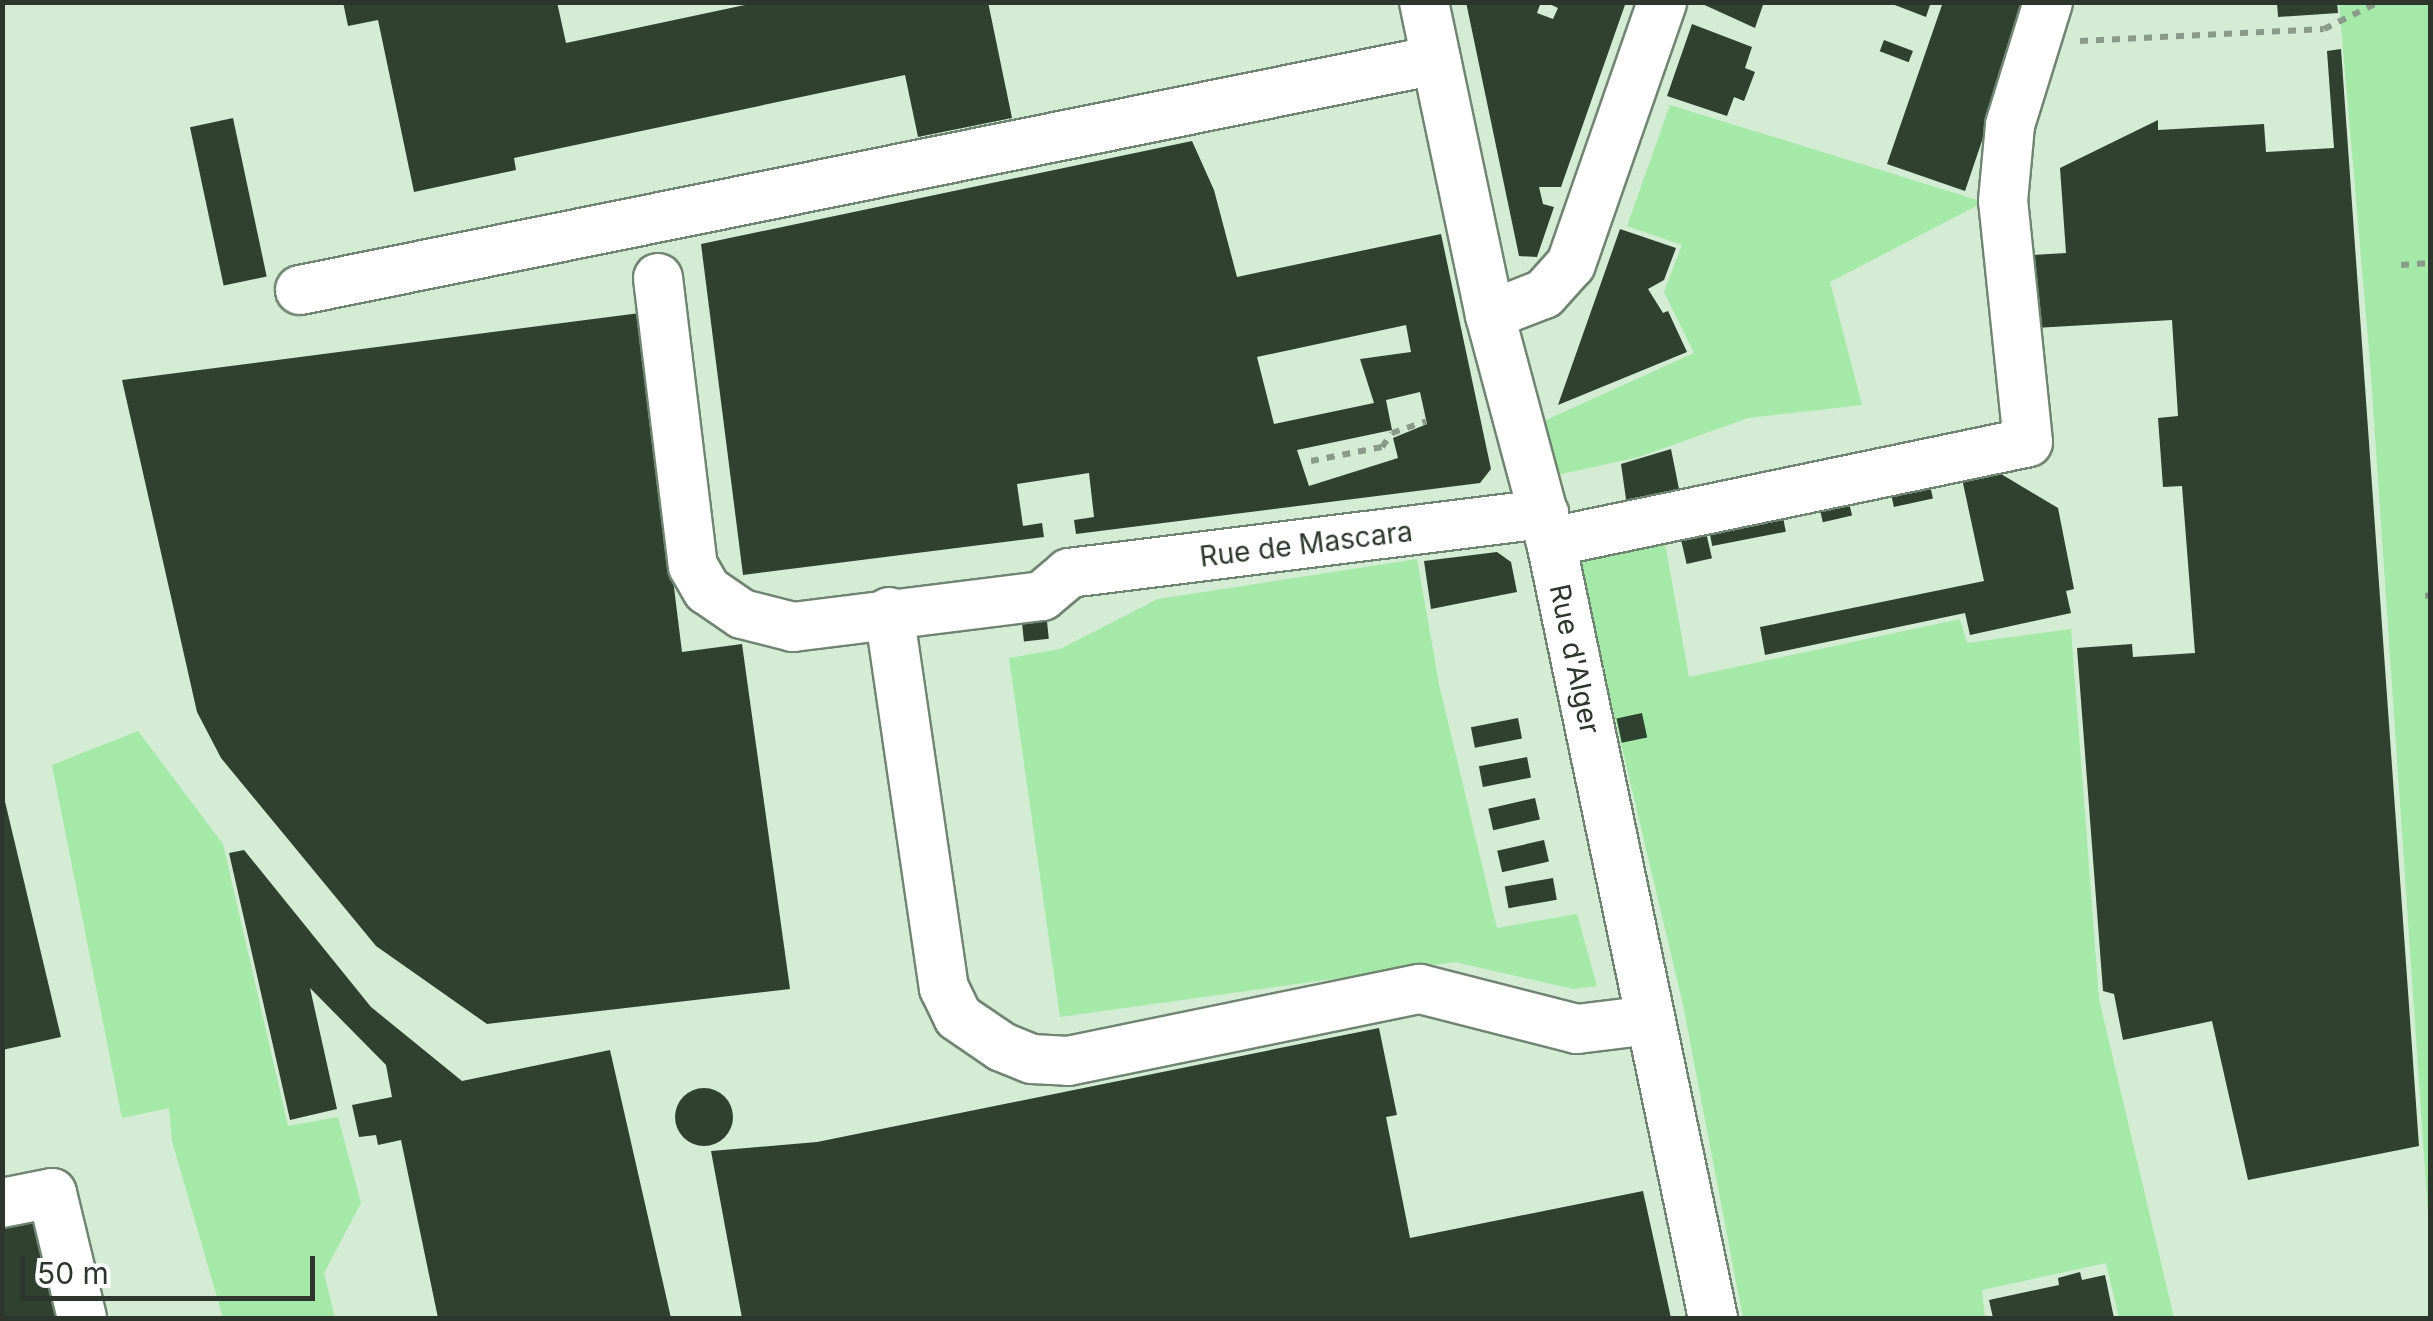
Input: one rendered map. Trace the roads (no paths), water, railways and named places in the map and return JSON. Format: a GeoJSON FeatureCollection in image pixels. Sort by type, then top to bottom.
{"type":"FeatureCollection","features":[{"type":"Feature","properties":{"kind":"street","name":"Rue d'Alger"},"geometry":{"type":"LineString","coordinates":[[1424,2],[1490,315],[1547,528],[1713,1318]]}},
{"type":"Feature","properties":{"kind":"street"},"geometry":{"type":"LineString","coordinates":[[1490,315],[1544,294],[1570,264],[1662,2]]}},
{"type":"Feature","properties":{"kind":"street","name":"Rue de Mascara"},"geometry":{"type":"LineString","coordinates":[[889,612],[1042,596],[1069,572],[1547,528],[2028,442],[2003,201],[2010,125],[2041,23]]}},
{"type":"Feature","properties":{"kind":"street"},"geometry":{"type":"LineString","coordinates":[[300,290],[1436,60]]}},
{"type":"Feature","properties":{"kind":"street"},"geometry":{"type":"LineString","coordinates":[[658,278],[692,566],[707,590],[742,614],[792,627],[889,612],[944,988],[958,1017],[1002,1047],[1032,1059],[1068,1060],[1420,989],[1577,1028],[1650,1020]]}},
{"type":"Feature","properties":{"kind":"street"},"geometry":{"type":"LineString","coordinates":[[2,1204],[52,1193],[82,1318]]}}]}
